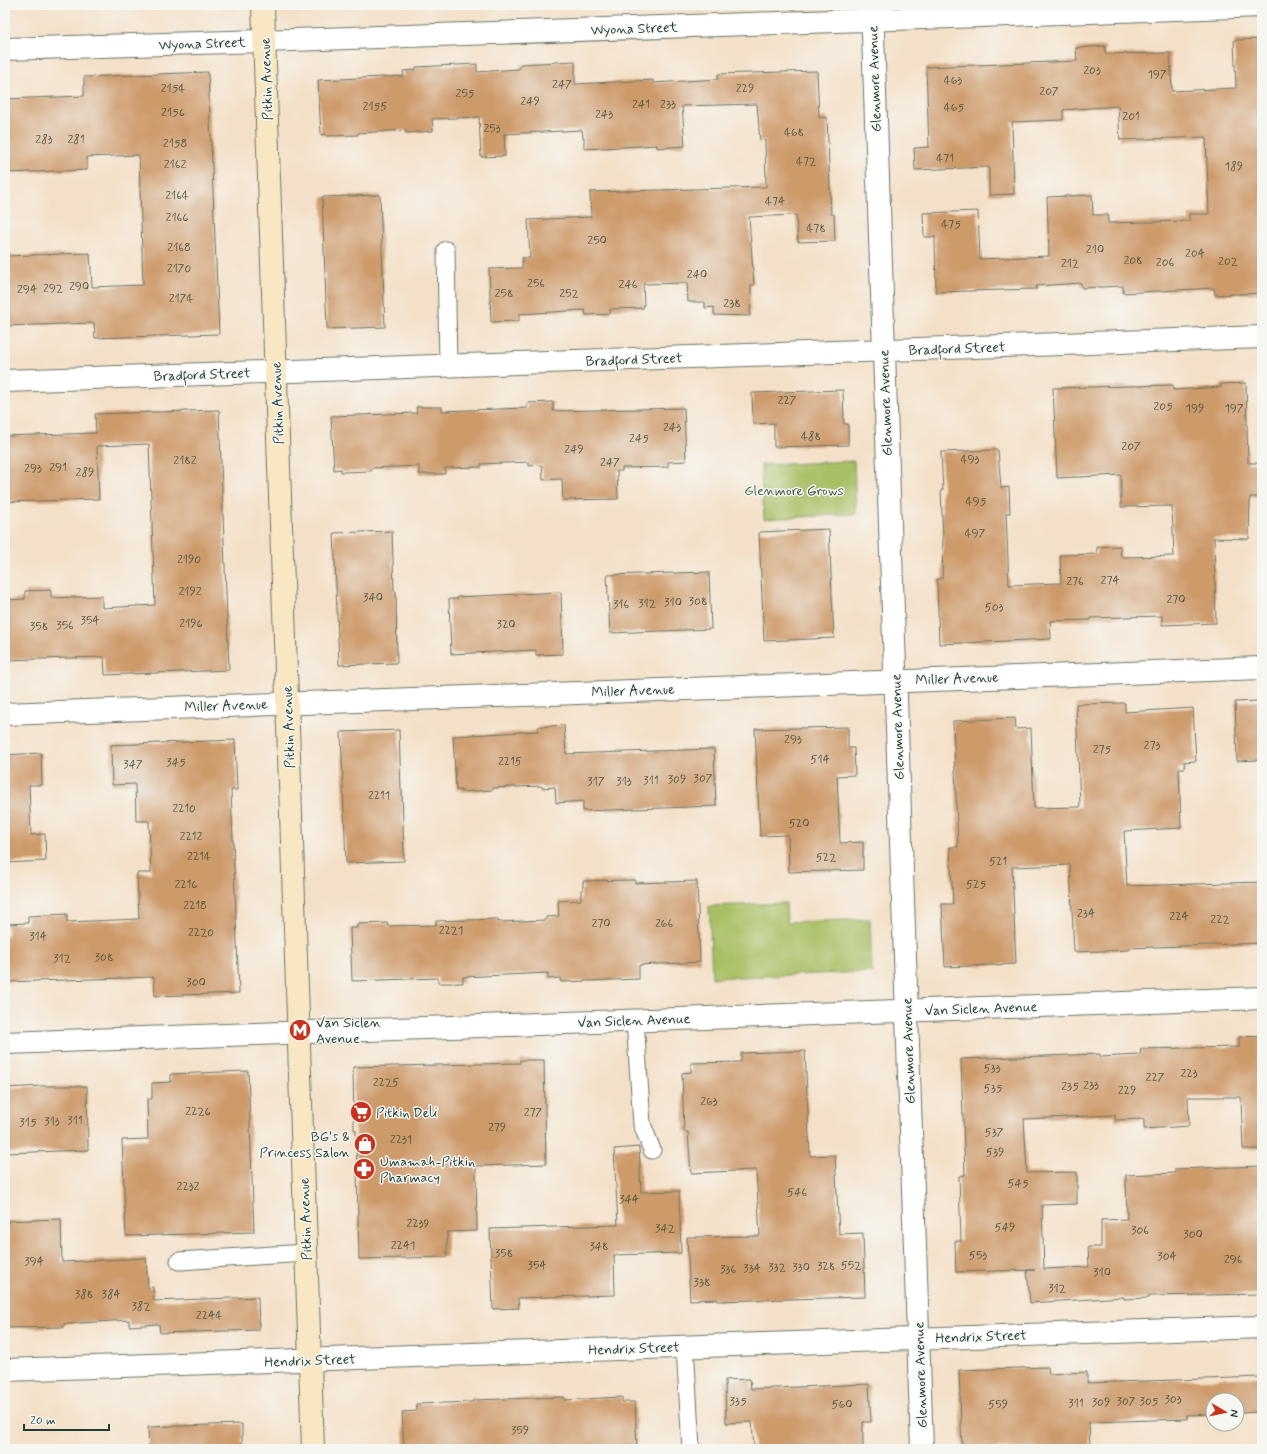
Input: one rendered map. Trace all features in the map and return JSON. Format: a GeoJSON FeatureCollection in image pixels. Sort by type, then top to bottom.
{"type":"FeatureCollection","features":[{"type":"Feature","properties":{"kind":"street","name":"Pitkin Avenue"},"geometry":{"type":"LineString","coordinates":[[263,5],[313,1449]]}},
{"type":"Feature","properties":{"kind":"street","name":"Wyona Street"},"geometry":{"type":"LineString","coordinates":[[5,49],[264,41],[872,12],[1262,6]]}},
{"type":"Feature","properties":{"kind":"street","name":"Glenmore Avenue"},"geometry":{"type":"LineString","coordinates":[[872,12],[922,1449]]}},
{"type":"Feature","properties":{"kind":"street","name":"Bradford Street"},"geometry":{"type":"LineString","coordinates":[[5,381],[1262,337]]}},
{"type":"Feature","properties":{"kind":"street","name":"Miller Avenue"},"geometry":{"type":"LineString","coordinates":[[5,714],[896,680],[1262,668]]}},
{"type":"Feature","properties":{"kind":"street","name":"Van Siclen Avenue"},"geometry":{"type":"LineString","coordinates":[[5,1043],[1262,998]]}},
{"type":"Feature","properties":{"kind":"street","name":"Hendrix Street"},"geometry":{"type":"LineString","coordinates":[[5,1370],[1262,1327]]}},
{"type":"Feature","properties":{"kind":"lane"},"geometry":{"type":"LineString","coordinates":[[446,250],[448,366]]}},
{"type":"Feature","properties":{"kind":"lane"},"geometry":{"type":"LineString","coordinates":[[635,1020],[642,1124],[652,1150]]}},
{"type":"Feature","properties":{"kind":"lane"},"geometry":{"type":"LineString","coordinates":[[179,1261],[306,1253]]}},
{"type":"Feature","properties":{"kind":"lane"},"geometry":{"type":"LineString","coordinates":[[685,1346],[691,1449]]}},
{"type":"Feature","properties":{"kind":"green space","name":"Glenmore Grows"},"geometry":{"type":"Polygon","coordinates":[[[854,461],[856,514],[764,519],[761,465],[854,461]]]}},
{"type":"Feature","properties":{"kind":"green space"},"geometry":{"type":"Polygon","coordinates":[[[786,903],[787,922],[870,919],[872,972],[712,978],[709,906],[786,903]]]}},
{"type":"Feature","properties":{"kind":"building"},"geometry":{"type":"Polygon","coordinates":[[[1262,39],[1262,293],[1215,295],[1214,288],[1123,293],[1123,286],[1082,288],[1081,283],[1036,286],[1037,289],[936,292],[935,237],[924,237],[923,213],[978,211],[980,259],[1049,256],[1047,197],[1092,195],[1093,215],[1108,215],[1108,223],[1189,221],[1189,214],[1209,214],[1206,137],[1120,140],[1118,106],[1063,110],[1063,120],[1012,122],[1014,194],[989,195],[989,167],[915,170],[914,148],[929,147],[926,67],[1077,61],[1076,48],[1105,46],[1105,54],[1170,53],[1172,91],[1236,88],[1234,40],[1262,39]]]}},
{"type":"Feature","properties":{"kind":"building"},"geometry":{"type":"Polygon","coordinates":[[[575,61],[575,84],[653,80],[653,83],[718,79],[718,74],[817,71],[819,118],[827,117],[831,214],[834,214],[835,241],[798,242],[796,215],[749,217],[754,285],[751,285],[750,316],[714,315],[714,307],[705,308],[705,302],[688,302],[687,283],[643,284],[643,308],[610,309],[610,314],[586,315],[585,310],[519,314],[519,321],[491,322],[489,269],[522,268],[522,258],[530,258],[528,220],[591,217],[590,192],[766,187],[765,140],[760,141],[757,104],[682,106],[685,146],[657,148],[657,145],[584,149],[584,137],[583,138],[582,130],[504,134],[505,156],[481,157],[479,117],[432,119],[433,131],[406,133],[406,130],[358,133],[358,135],[321,135],[318,80],[404,76],[403,71],[416,70],[416,67],[477,64],[477,72],[519,69],[521,64],[575,61]]]}},
{"type":"Feature","properties":{"kind":"building"},"geometry":{"type":"Polygon","coordinates":[[[208,72],[219,334],[95,338],[94,323],[5,326],[5,256],[90,253],[92,287],[143,285],[139,155],[87,157],[87,170],[5,173],[5,99],[84,96],[84,77],[208,72]]]}},
{"type":"Feature","properties":{"kind":"building"},"geometry":{"type":"Polygon","coordinates":[[[380,195],[385,327],[327,329],[322,197],[380,195]]]}},
{"type":"Feature","properties":{"kind":"building"},"geometry":{"type":"Polygon","coordinates":[[[1246,383],[1248,463],[1262,463],[1262,497],[1250,497],[1249,539],[1214,538],[1216,623],[1162,625],[1162,616],[1050,621],[1051,639],[939,644],[937,579],[942,579],[943,537],[941,452],[998,450],[1001,488],[1009,487],[1010,513],[1006,513],[1009,585],[1061,583],[1060,555],[1097,554],[1097,547],[1120,546],[1121,557],[1174,556],[1172,506],[1121,507],[1121,475],[1057,478],[1053,388],[1173,385],[1173,390],[1221,387],[1221,384],[1246,383]]]}},
{"type":"Feature","properties":{"kind":"building"},"geometry":{"type":"Polygon","coordinates":[[[843,390],[844,424],[848,424],[848,445],[774,447],[774,423],[753,424],[752,393],[843,390]]]}},
{"type":"Feature","properties":{"kind":"building"},"geometry":{"type":"Polygon","coordinates":[[[553,402],[553,411],[684,408],[686,461],[668,462],[668,467],[622,468],[622,471],[617,471],[618,499],[563,500],[562,479],[543,480],[542,465],[529,466],[529,462],[481,464],[481,467],[445,468],[445,474],[419,474],[419,466],[371,468],[371,471],[341,472],[341,469],[334,470],[331,416],[417,413],[416,407],[442,407],[442,411],[527,408],[527,403],[553,402]]]}},
{"type":"Feature","properties":{"kind":"building"},"geometry":{"type":"Polygon","coordinates":[[[219,410],[229,670],[105,675],[104,657],[5,660],[5,600],[25,599],[25,591],[51,590],[51,598],[102,596],[102,608],[155,605],[149,444],[97,446],[99,499],[5,502],[5,436],[96,433],[95,414],[219,410]]]}},
{"type":"Feature","properties":{"kind":"building"},"geometry":{"type":"Polygon","coordinates":[[[829,529],[834,638],[764,641],[759,532],[829,529]]]}},
{"type":"Feature","properties":{"kind":"building"},"geometry":{"type":"Polygon","coordinates":[[[392,531],[394,591],[396,591],[397,663],[339,665],[334,533],[392,531]]]}},
{"type":"Feature","properties":{"kind":"building"},"geometry":{"type":"Polygon","coordinates":[[[709,572],[711,629],[610,633],[607,575],[709,572]]]}},
{"type":"Feature","properties":{"kind":"building"},"geometry":{"type":"Polygon","coordinates":[[[561,592],[563,654],[536,655],[536,650],[451,654],[449,599],[458,599],[457,597],[561,592]]]}},
{"type":"Feature","properties":{"kind":"building"},"geometry":{"type":"Polygon","coordinates":[[[1258,701],[1259,709],[1262,709],[1262,749],[1260,749],[1260,760],[1237,761],[1235,702],[1258,701]]]}},
{"type":"Feature","properties":{"kind":"building"},"geometry":{"type":"Polygon","coordinates":[[[1125,703],[1125,712],[1193,708],[1196,761],[1184,762],[1185,768],[1179,768],[1181,828],[1124,831],[1127,886],[1262,882],[1262,943],[1129,948],[1129,950],[1074,952],[1070,865],[1012,867],[1016,964],[945,967],[942,904],[953,904],[950,847],[958,847],[953,721],[1015,718],[1016,729],[1031,728],[1034,808],[1080,807],[1076,704],[1125,703]]]}},
{"type":"Feature","properties":{"kind":"building"},"geometry":{"type":"Polygon","coordinates":[[[564,725],[566,754],[714,749],[716,806],[583,811],[583,801],[556,803],[555,787],[542,788],[541,786],[493,788],[493,790],[461,792],[461,790],[456,790],[453,736],[539,731],[538,727],[564,725]]]}},
{"type":"Feature","properties":{"kind":"building"},"geometry":{"type":"Polygon","coordinates":[[[848,727],[848,748],[854,748],[855,775],[837,776],[840,843],[863,842],[863,870],[789,872],[788,835],[760,836],[755,729],[848,727]]]}},
{"type":"Feature","properties":{"kind":"building"},"geometry":{"type":"Polygon","coordinates":[[[399,730],[404,861],[346,863],[341,732],[399,730]]]}},
{"type":"Feature","properties":{"kind":"building"},"geometry":{"type":"Polygon","coordinates":[[[235,740],[237,790],[231,790],[239,993],[155,996],[154,977],[5,982],[5,937],[8,937],[7,924],[28,923],[28,916],[67,914],[67,922],[139,919],[137,873],[151,873],[149,821],[136,821],[135,784],[112,785],[111,745],[235,740]]]}},
{"type":"Feature","properties":{"kind":"building"},"geometry":{"type":"Polygon","coordinates":[[[41,753],[42,785],[29,785],[31,835],[45,834],[46,861],[5,863],[5,755],[41,753]]]}},
{"type":"Feature","properties":{"kind":"building"},"geometry":{"type":"Polygon","coordinates":[[[635,880],[635,883],[697,881],[700,962],[639,965],[639,979],[561,982],[561,978],[548,979],[548,973],[463,977],[463,983],[438,983],[438,978],[352,981],[350,928],[357,928],[357,924],[387,923],[388,926],[436,925],[436,921],[498,919],[498,922],[546,920],[546,917],[559,916],[558,901],[581,900],[583,881],[635,880]]]}},
{"type":"Feature","properties":{"kind":"building"},"geometry":{"type":"Polygon","coordinates":[[[1262,1036],[1262,1149],[1243,1149],[1241,1097],[1188,1097],[1189,1126],[1144,1129],[1144,1119],[1115,1120],[1115,1115],[1024,1119],[1027,1173],[1077,1172],[1077,1204],[1042,1205],[1044,1269],[1089,1267],[1088,1247],[1101,1247],[1101,1220],[1127,1219],[1126,1175],[1175,1173],[1175,1169],[1262,1166],[1262,1294],[1149,1296],[1149,1298],[1124,1299],[1124,1297],[1030,1303],[1027,1270],[956,1272],[955,1241],[961,1241],[959,1176],[965,1175],[961,1059],[1100,1054],[1100,1057],[1140,1055],[1141,1049],[1239,1047],[1239,1037],[1262,1036]]]}},
{"type":"Feature","properties":{"kind":"building"},"geometry":{"type":"Polygon","coordinates":[[[805,1051],[810,1156],[835,1155],[839,1234],[863,1233],[865,1297],[717,1301],[717,1299],[690,1300],[687,1237],[760,1236],[756,1170],[691,1173],[688,1132],[684,1132],[682,1073],[691,1072],[691,1063],[741,1062],[741,1053],[805,1051]]]}},
{"type":"Feature","properties":{"kind":"building"},"geometry":{"type":"Polygon","coordinates":[[[520,1060],[544,1060],[546,1164],[476,1166],[477,1231],[447,1232],[447,1257],[359,1259],[353,1067],[520,1063],[520,1060]]]}},
{"type":"Feature","properties":{"kind":"building"},"geometry":{"type":"Polygon","coordinates":[[[248,1071],[254,1232],[126,1236],[122,1140],[148,1139],[147,1099],[152,1099],[152,1083],[171,1082],[171,1074],[248,1071]]]}},
{"type":"Feature","properties":{"kind":"building"},"geometry":{"type":"Polygon","coordinates":[[[87,1086],[88,1150],[5,1153],[5,1088],[87,1086]]]}},
{"type":"Feature","properties":{"kind":"building"},"geometry":{"type":"Polygon","coordinates":[[[639,1147],[641,1192],[679,1191],[681,1253],[614,1255],[615,1295],[518,1298],[519,1308],[493,1309],[490,1229],[618,1225],[614,1149],[639,1147]]]}},
{"type":"Feature","properties":{"kind":"building"},"geometry":{"type":"Polygon","coordinates":[[[61,1219],[62,1262],[146,1258],[148,1288],[153,1287],[154,1301],[258,1297],[259,1330],[160,1333],[159,1324],[129,1326],[129,1320],[64,1324],[64,1327],[6,1328],[5,1221],[61,1219]]]}},
{"type":"Feature","properties":{"kind":"building"},"geometry":{"type":"Polygon","coordinates":[[[1048,1367],[1049,1374],[1087,1372],[1087,1383],[1262,1377],[1262,1412],[1245,1413],[1245,1392],[1205,1392],[1205,1414],[1187,1415],[1187,1419],[1089,1422],[1090,1449],[962,1449],[959,1370],[1048,1367]]]}},
{"type":"Feature","properties":{"kind":"building"},"geometry":{"type":"Polygon","coordinates":[[[750,1379],[751,1389],[869,1384],[871,1422],[863,1422],[863,1449],[754,1449],[752,1422],[726,1423],[725,1380],[750,1379]]]}},
{"type":"Feature","properties":{"kind":"building"},"geometry":{"type":"Polygon","coordinates":[[[564,1397],[564,1400],[622,1397],[622,1402],[635,1402],[637,1449],[404,1449],[402,1412],[417,1411],[416,1404],[474,1402],[474,1400],[564,1397]]]}},
{"type":"Feature","properties":{"kind":"building"},"geometry":{"type":"Polygon","coordinates":[[[242,1424],[242,1449],[149,1449],[148,1427],[242,1424]]]}},
{"type":"Feature","properties":{"kind":"place","name":"Van Siclen Avenue"},"geometry":{"type":"Point","coordinates":[300,1030]}},
{"type":"Feature","properties":{"kind":"place","name":"Pitkin Deli"},"geometry":{"type":"Point","coordinates":[361,1112]}},
{"type":"Feature","properties":{"kind":"place","name":"BG's & Princess Salon"},"geometry":{"type":"Point","coordinates":[365,1144]}},
{"type":"Feature","properties":{"kind":"place","name":"Umamah-Pitkin Pharmacy"},"geometry":{"type":"Point","coordinates":[364,1169]}}]}
